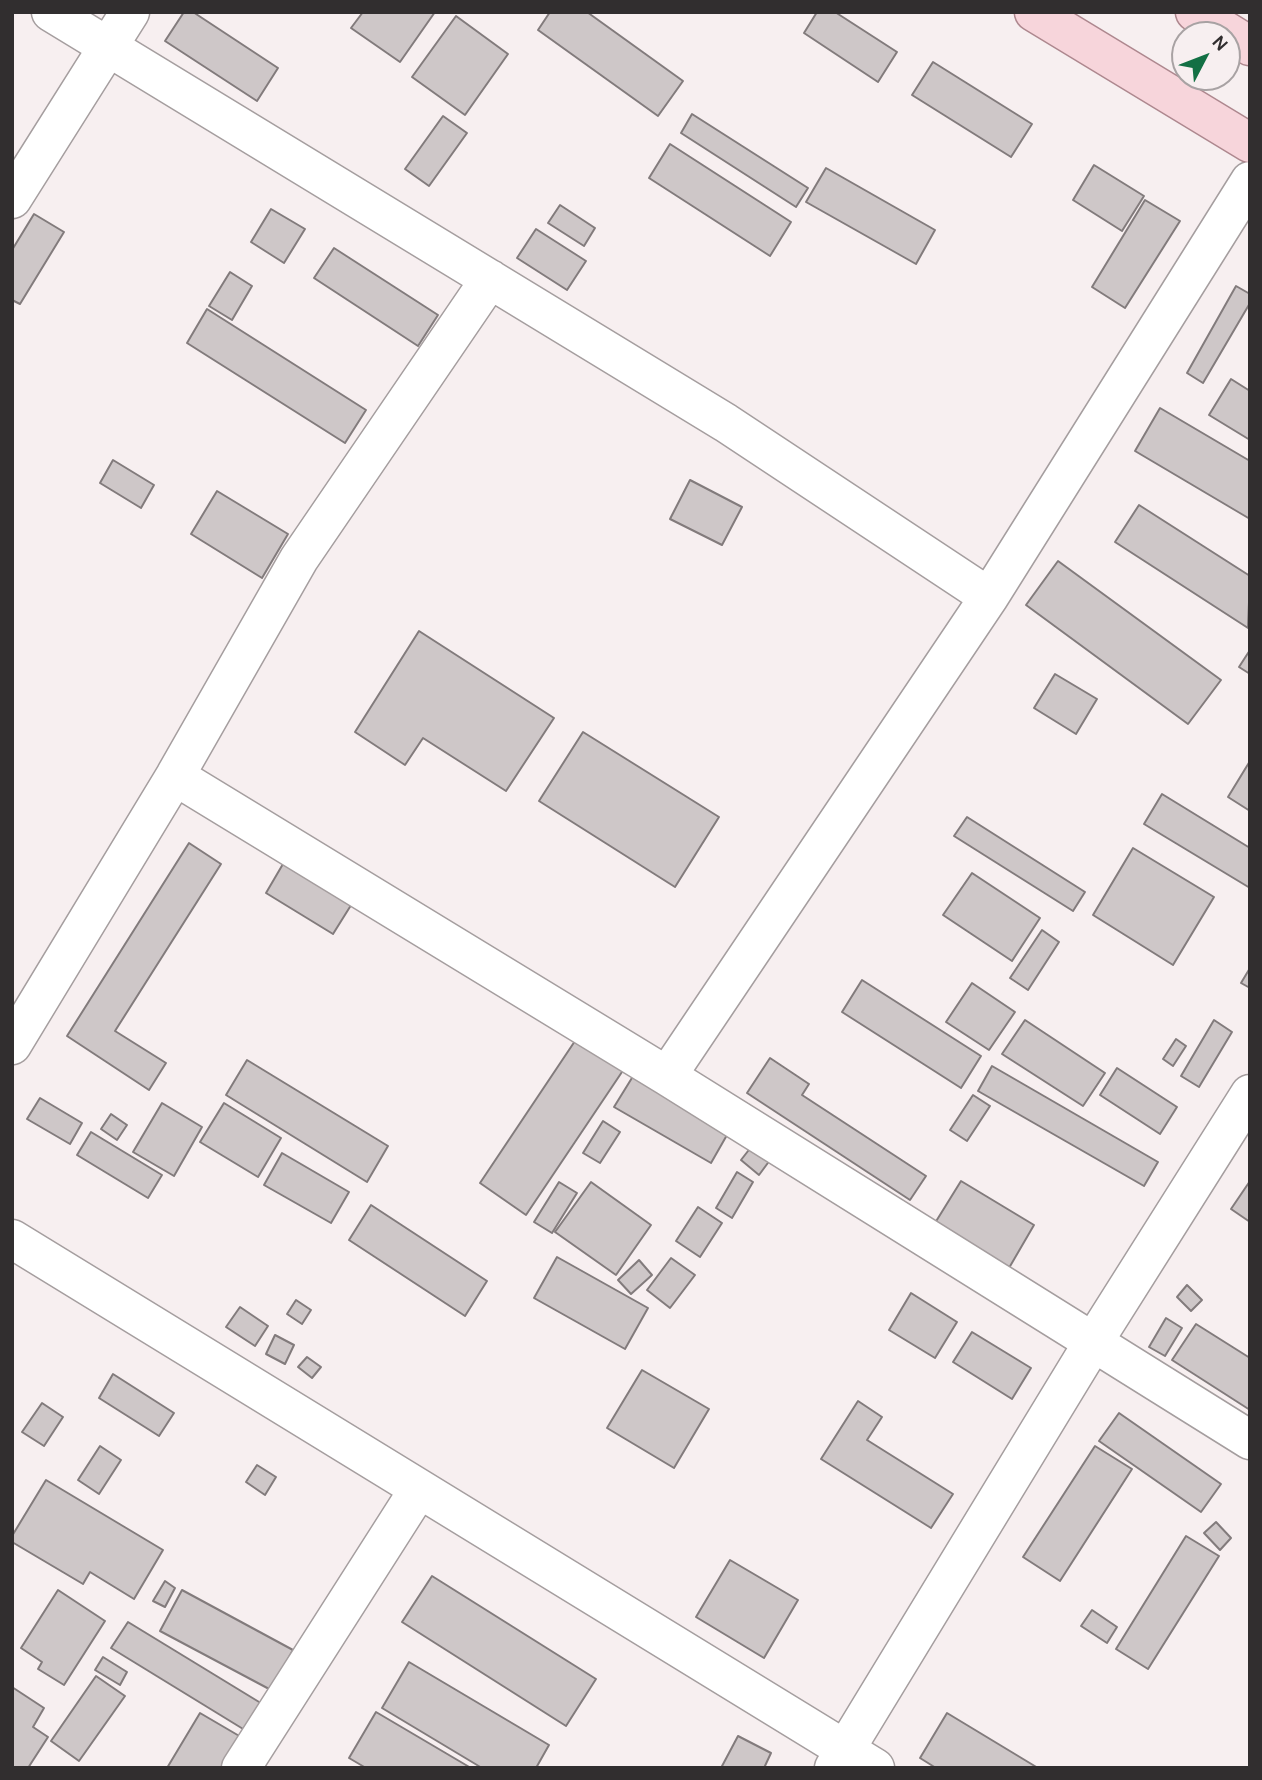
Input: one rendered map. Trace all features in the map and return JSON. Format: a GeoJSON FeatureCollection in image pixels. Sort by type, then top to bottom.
{"type":"FeatureCollection","features":[{"type":"Feature","properties":{"kind":"main road"},"geometry":{"type":"LineString","coordinates":[[1034,12],[1250,143]]}},
{"type":"Feature","properties":{"kind":"main road"},"geometry":{"type":"LineString","coordinates":[[1195,12],[1250,46]]}},
{"type":"Feature","properties":{"kind":"street"},"geometry":{"type":"LineString","coordinates":[[51,12],[726,423],[989,597]]}},
{"type":"Feature","properties":{"kind":"street"},"geometry":{"type":"LineString","coordinates":[[12,199],[130,12]]}},
{"type":"Feature","properties":{"kind":"street"},"geometry":{"type":"LineString","coordinates":[[667,1076],[989,597],[1250,181]]}},
{"type":"Feature","properties":{"kind":"street"},"geometry":{"type":"LineString","coordinates":[[12,1045],[175,776],[299,559],[490,279]]}},
{"type":"Feature","properties":{"kind":"street"},"geometry":{"type":"LineString","coordinates":[[175,776],[667,1076],[1250,1440]]}},
{"type":"Feature","properties":{"kind":"street"},"geometry":{"type":"LineString","coordinates":[[12,1240],[419,1489],[852,1761],[1094,1341],[1250,1094]]}},
{"type":"Feature","properties":{"kind":"street"},"geometry":{"type":"LineString","coordinates":[[241,1768],[419,1489]]}},
{"type":"Feature","properties":{"kind":"building"},"geometry":{"type":"Polygon","coordinates":[[[184,12],[193,12],[278,68],[257,101],[165,41],[184,12]]]}},
{"type":"Feature","properties":{"kind":"building"},"geometry":{"type":"Polygon","coordinates":[[[363,12],[435,12],[400,62],[351,28],[363,12]]]}},
{"type":"Feature","properties":{"kind":"building"},"geometry":{"type":"Polygon","coordinates":[[[550,12],[587,12],[683,81],[658,116],[538,30],[550,12]]]}},
{"type":"Feature","properties":{"kind":"building"},"geometry":{"type":"Polygon","coordinates":[[[817,12],[835,12],[897,52],[878,82],[804,33],[817,12]]]}},
{"type":"Feature","properties":{"kind":"building"},"geometry":{"type":"Polygon","coordinates":[[[456,16],[508,54],[465,115],[412,77],[456,16]]]}},
{"type":"Feature","properties":{"kind":"building"},"geometry":{"type":"Polygon","coordinates":[[[933,62],[1032,124],[1011,157],[912,95],[933,62]]]}},
{"type":"Feature","properties":{"kind":"building"},"geometry":{"type":"Polygon","coordinates":[[[692,114],[808,188],[796,207],[681,133],[692,114]]]}},
{"type":"Feature","properties":{"kind":"building"},"geometry":{"type":"Polygon","coordinates":[[[443,116],[467,133],[429,186],[405,169],[443,116]]]}},
{"type":"Feature","properties":{"kind":"building"},"geometry":{"type":"Polygon","coordinates":[[[670,144],[791,222],[770,256],[649,178],[670,144]]]}},
{"type":"Feature","properties":{"kind":"building"},"geometry":{"type":"Polygon","coordinates":[[[1094,165],[1144,196],[1122,231],[1073,200],[1094,165]]]}},
{"type":"Feature","properties":{"kind":"building"},"geometry":{"type":"Polygon","coordinates":[[[826,168],[935,230],[916,264],[806,202],[826,168]]]}},
{"type":"Feature","properties":{"kind":"building"},"geometry":{"type":"Polygon","coordinates":[[[1145,200],[1180,221],[1125,308],[1092,287],[1145,200]]]}},
{"type":"Feature","properties":{"kind":"building"},"geometry":{"type":"Polygon","coordinates":[[[560,205],[595,228],[584,246],[548,223],[560,205]]]}},
{"type":"Feature","properties":{"kind":"building"},"geometry":{"type":"Polygon","coordinates":[[[271,209],[305,229],[284,263],[251,242],[271,209]]]}},
{"type":"Feature","properties":{"kind":"building"},"geometry":{"type":"Polygon","coordinates":[[[34,214],[64,232],[20,304],[12,300],[12,250],[34,214]]]}},
{"type":"Feature","properties":{"kind":"building"},"geometry":{"type":"Polygon","coordinates":[[[536,229],[586,261],[567,290],[517,258],[536,229]]]}},
{"type":"Feature","properties":{"kind":"building"},"geometry":{"type":"Polygon","coordinates":[[[334,248],[438,315],[418,346],[314,278],[334,248]]]}},
{"type":"Feature","properties":{"kind":"building"},"geometry":{"type":"Polygon","coordinates":[[[230,272],[252,286],[232,320],[209,306],[230,272]]]}},
{"type":"Feature","properties":{"kind":"building"},"geometry":{"type":"Polygon","coordinates":[[[1236,286],[1250,294],[1250,303],[1203,383],[1187,373],[1236,286]]]}},
{"type":"Feature","properties":{"kind":"building"},"geometry":{"type":"Polygon","coordinates":[[[207,309],[366,410],[345,443],[187,343],[207,309]]]}},
{"type":"Feature","properties":{"kind":"building"},"geometry":{"type":"Polygon","coordinates":[[[1231,379],[1250,391],[1250,440],[1209,415],[1231,379]]]}},
{"type":"Feature","properties":{"kind":"building"},"geometry":{"type":"Polygon","coordinates":[[[1160,408],[1250,461],[1250,519],[1135,451],[1160,408]]]}},
{"type":"Feature","properties":{"kind":"building"},"geometry":{"type":"Polygon","coordinates":[[[113,460],[154,485],[141,508],[100,483],[113,460]]]}},
{"type":"Feature","properties":{"kind":"building"},"geometry":{"type":"Polygon","coordinates":[[[690,480],[742,507],[722,545],[670,519],[690,480]]]}},
{"type":"Feature","properties":{"kind":"building"},"geometry":{"type":"Polygon","coordinates":[[[217,491],[288,534],[262,578],[191,534],[217,491]]]}},
{"type":"Feature","properties":{"kind":"building"},"geometry":{"type":"Polygon","coordinates":[[[1139,505],[1250,576],[1248,628],[1115,542],[1139,505]]]}},
{"type":"Feature","properties":{"kind":"building"},"geometry":{"type":"Polygon","coordinates":[[[1058,561],[1221,680],[1188,724],[1026,605],[1058,561]]]}},
{"type":"Feature","properties":{"kind":"building"},"geometry":{"type":"Polygon","coordinates":[[[419,631],[554,718],[506,791],[423,738],[405,765],[355,732],[419,631]]]}},
{"type":"Feature","properties":{"kind":"building"},"geometry":{"type":"Polygon","coordinates":[[[1250,650],[1250,674],[1239,667],[1250,650]]]}},
{"type":"Feature","properties":{"kind":"building"},"geometry":{"type":"Polygon","coordinates":[[[1055,674],[1097,699],[1076,734],[1034,708],[1055,674]]]}},
{"type":"Feature","properties":{"kind":"building"},"geometry":{"type":"Polygon","coordinates":[[[583,732],[719,817],[675,887],[539,801],[583,732]]]}},
{"type":"Feature","properties":{"kind":"building"},"geometry":{"type":"Polygon","coordinates":[[[1250,761],[1250,811],[1228,797],[1250,761]]]}},
{"type":"Feature","properties":{"kind":"building"},"geometry":{"type":"Polygon","coordinates":[[[1162,794],[1250,848],[1250,888],[1144,824],[1162,794]]]}},
{"type":"Feature","properties":{"kind":"building"},"geometry":{"type":"Polygon","coordinates":[[[967,817],[1085,892],[1073,911],[954,836],[967,817]]]}},
{"type":"Feature","properties":{"kind":"building"},"geometry":{"type":"Polygon","coordinates":[[[189,843],[221,864],[115,1031],[166,1063],[149,1090],[67,1036],[189,843]]]}},
{"type":"Feature","properties":{"kind":"building"},"geometry":{"type":"Polygon","coordinates":[[[1133,848],[1214,897],[1173,965],[1093,915],[1133,848]]]}},
{"type":"Feature","properties":{"kind":"building"},"geometry":{"type":"Polygon","coordinates":[[[290,852],[358,894],[333,934],[266,893],[290,852]]]}},
{"type":"Feature","properties":{"kind":"building"},"geometry":{"type":"Polygon","coordinates":[[[972,873],[1040,918],[1012,961],[943,915],[972,873]]]}},
{"type":"Feature","properties":{"kind":"building"},"geometry":{"type":"Polygon","coordinates":[[[1042,930],[1059,942],[1028,990],[1010,978],[1042,930]]]}},
{"type":"Feature","properties":{"kind":"building"},"geometry":{"type":"Polygon","coordinates":[[[1250,968],[1250,988],[1241,983],[1250,968]]]}},
{"type":"Feature","properties":{"kind":"building"},"geometry":{"type":"Polygon","coordinates":[[[862,980],[981,1056],[961,1088],[842,1012],[862,980]]]}},
{"type":"Feature","properties":{"kind":"building"},"geometry":{"type":"Polygon","coordinates":[[[972,983],[1015,1012],[989,1050],[946,1022],[972,983]]]}},
{"type":"Feature","properties":{"kind":"building"},"geometry":{"type":"Polygon","coordinates":[[[1025,1020],[1105,1073],[1083,1106],[1002,1054],[1025,1020]]]}},
{"type":"Feature","properties":{"kind":"building"},"geometry":{"type":"Polygon","coordinates":[[[1214,1020],[1232,1032],[1199,1087],[1181,1076],[1214,1020]]]}},
{"type":"Feature","properties":{"kind":"building"},"geometry":{"type":"Polygon","coordinates":[[[581,1032],[628,1063],[526,1215],[480,1183],[581,1032]]]}},
{"type":"Feature","properties":{"kind":"building"},"geometry":{"type":"Polygon","coordinates":[[[1176,1039],[1186,1046],[1173,1066],[1163,1059],[1176,1039]]]}},
{"type":"Feature","properties":{"kind":"building"},"geometry":{"type":"Polygon","coordinates":[[[770,1058],[809,1084],[802,1095],[926,1176],[910,1200],[747,1093],[770,1058]]]}},
{"type":"Feature","properties":{"kind":"building"},"geometry":{"type":"Polygon","coordinates":[[[247,1060],[388,1146],[367,1182],[226,1095],[247,1060]]]}},
{"type":"Feature","properties":{"kind":"building"},"geometry":{"type":"Polygon","coordinates":[[[992,1066],[1158,1162],[1144,1186],[978,1091],[992,1066]]]}},
{"type":"Feature","properties":{"kind":"building"},"geometry":{"type":"Polygon","coordinates":[[[1117,1068],[1177,1107],[1160,1134],[1100,1095],[1117,1068]]]}},
{"type":"Feature","properties":{"kind":"building"},"geometry":{"type":"Polygon","coordinates":[[[635,1073],[731,1128],[711,1163],[614,1107],[635,1073]]]}},
{"type":"Feature","properties":{"kind":"building"},"geometry":{"type":"Polygon","coordinates":[[[973,1095],[990,1106],[967,1141],[950,1130],[973,1095]]]}},
{"type":"Feature","properties":{"kind":"building"},"geometry":{"type":"Polygon","coordinates":[[[40,1098],[82,1123],[70,1144],[27,1119],[40,1098]]]}},
{"type":"Feature","properties":{"kind":"building"},"geometry":{"type":"Polygon","coordinates":[[[162,1103],[202,1127],[174,1176],[133,1152],[162,1103]]]}},
{"type":"Feature","properties":{"kind":"building"},"geometry":{"type":"Polygon","coordinates":[[[224,1103],[281,1138],[258,1177],[200,1142],[224,1103]]]}},
{"type":"Feature","properties":{"kind":"building"},"geometry":{"type":"Polygon","coordinates":[[[111,1114],[127,1125],[117,1140],[101,1129],[111,1114]]]}},
{"type":"Feature","properties":{"kind":"building"},"geometry":{"type":"Polygon","coordinates":[[[603,1121],[620,1132],[600,1163],[583,1153],[603,1121]]]}},
{"type":"Feature","properties":{"kind":"building"},"geometry":{"type":"Polygon","coordinates":[[[91,1132],[162,1175],[148,1198],[77,1155],[91,1132]]]}},
{"type":"Feature","properties":{"kind":"building"},"geometry":{"type":"Polygon","coordinates":[[[755,1142],[773,1156],[759,1175],[741,1160],[755,1142]]]}},
{"type":"Feature","properties":{"kind":"building"},"geometry":{"type":"Polygon","coordinates":[[[282,1153],[349,1192],[331,1223],[264,1185],[282,1153]]]}},
{"type":"Feature","properties":{"kind":"building"},"geometry":{"type":"Polygon","coordinates":[[[737,1172],[753,1182],[732,1218],[716,1208],[737,1172]]]}},
{"type":"Feature","properties":{"kind":"building"},"geometry":{"type":"Polygon","coordinates":[[[961,1181],[1034,1225],[1009,1268],[935,1223],[961,1181]]]}},
{"type":"Feature","properties":{"kind":"building"},"geometry":{"type":"Polygon","coordinates":[[[1250,1181],[1250,1222],[1231,1209],[1250,1181]]]}},
{"type":"Feature","properties":{"kind":"building"},"geometry":{"type":"Polygon","coordinates":[[[559,1182],[577,1193],[552,1233],[534,1222],[559,1182]]]}},
{"type":"Feature","properties":{"kind":"building"},"geometry":{"type":"Polygon","coordinates":[[[591,1182],[651,1225],[616,1275],[555,1232],[591,1182]]]}},
{"type":"Feature","properties":{"kind":"building"},"geometry":{"type":"Polygon","coordinates":[[[371,1205],[487,1281],[465,1316],[349,1240],[371,1205]]]}},
{"type":"Feature","properties":{"kind":"building"},"geometry":{"type":"Polygon","coordinates":[[[698,1207],[722,1223],[700,1257],[676,1241],[698,1207]]]}},
{"type":"Feature","properties":{"kind":"building"},"geometry":{"type":"Polygon","coordinates":[[[557,1257],[648,1308],[625,1349],[534,1298],[557,1257]]]}},
{"type":"Feature","properties":{"kind":"building"},"geometry":{"type":"Polygon","coordinates":[[[671,1258],[695,1275],[670,1308],[647,1290],[671,1258]]]}},
{"type":"Feature","properties":{"kind":"building"},"geometry":{"type":"Polygon","coordinates":[[[639,1260],[652,1275],[631,1294],[618,1280],[639,1260]]]}},
{"type":"Feature","properties":{"kind":"building"},"geometry":{"type":"Polygon","coordinates":[[[1187,1285],[1202,1300],[1191,1311],[1177,1297],[1187,1285]]]}},
{"type":"Feature","properties":{"kind":"building"},"geometry":{"type":"Polygon","coordinates":[[[911,1293],[957,1322],[935,1358],[889,1330],[911,1293]]]}},
{"type":"Feature","properties":{"kind":"building"},"geometry":{"type":"Polygon","coordinates":[[[296,1300],[311,1310],[302,1324],[287,1314],[296,1300]]]}},
{"type":"Feature","properties":{"kind":"building"},"geometry":{"type":"Polygon","coordinates":[[[240,1307],[268,1326],[255,1346],[226,1327],[240,1307]]]}},
{"type":"Feature","properties":{"kind":"building"},"geometry":{"type":"Polygon","coordinates":[[[1166,1318],[1182,1328],[1165,1356],[1149,1347],[1166,1318]]]}},
{"type":"Feature","properties":{"kind":"building"},"geometry":{"type":"Polygon","coordinates":[[[1196,1324],[1250,1358],[1250,1410],[1172,1360],[1196,1324]]]}},
{"type":"Feature","properties":{"kind":"building"},"geometry":{"type":"Polygon","coordinates":[[[972,1332],[1031,1368],[1012,1399],[953,1362],[972,1332]]]}},
{"type":"Feature","properties":{"kind":"building"},"geometry":{"type":"Polygon","coordinates":[[[275,1335],[294,1345],[285,1364],[266,1354],[275,1335]]]}},
{"type":"Feature","properties":{"kind":"building"},"geometry":{"type":"Polygon","coordinates":[[[307,1357],[321,1367],[312,1378],[298,1367],[307,1357]]]}},
{"type":"Feature","properties":{"kind":"building"},"geometry":{"type":"Polygon","coordinates":[[[642,1370],[709,1409],[674,1468],[607,1428],[642,1370]]]}},
{"type":"Feature","properties":{"kind":"building"},"geometry":{"type":"Polygon","coordinates":[[[113,1374],[174,1413],[159,1436],[99,1398],[113,1374]]]}},
{"type":"Feature","properties":{"kind":"building"},"geometry":{"type":"Polygon","coordinates":[[[858,1401],[882,1417],[867,1440],[953,1494],[931,1528],[821,1459],[858,1401]]]}},
{"type":"Feature","properties":{"kind":"building"},"geometry":{"type":"Polygon","coordinates":[[[42,1403],[63,1417],[44,1446],[22,1432],[42,1403]]]}},
{"type":"Feature","properties":{"kind":"building"},"geometry":{"type":"Polygon","coordinates":[[[1119,1413],[1221,1484],[1201,1512],[1099,1441],[1119,1413]]]}},
{"type":"Feature","properties":{"kind":"building"},"geometry":{"type":"Polygon","coordinates":[[[100,1446],[121,1460],[99,1494],[78,1480],[100,1446]]]}},
{"type":"Feature","properties":{"kind":"building"},"geometry":{"type":"Polygon","coordinates":[[[1095,1446],[1132,1469],[1060,1581],[1023,1557],[1095,1446]]]}},
{"type":"Feature","properties":{"kind":"building"},"geometry":{"type":"Polygon","coordinates":[[[257,1465],[276,1477],[265,1495],[246,1482],[257,1465]]]}},
{"type":"Feature","properties":{"kind":"building"},"geometry":{"type":"Polygon","coordinates":[[[46,1480],[163,1550],[134,1599],[90,1572],[83,1584],[12,1542],[12,1536],[46,1480]]]}},
{"type":"Feature","properties":{"kind":"building"},"geometry":{"type":"Polygon","coordinates":[[[1216,1522],[1231,1538],[1220,1550],[1204,1533],[1216,1522]]]}},
{"type":"Feature","properties":{"kind":"building"},"geometry":{"type":"Polygon","coordinates":[[[1186,1536],[1219,1556],[1148,1669],[1116,1649],[1186,1536]]]}},
{"type":"Feature","properties":{"kind":"building"},"geometry":{"type":"Polygon","coordinates":[[[730,1560],[798,1600],[764,1658],[696,1617],[730,1560]]]}},
{"type":"Feature","properties":{"kind":"building"},"geometry":{"type":"Polygon","coordinates":[[[432,1576],[596,1679],[566,1726],[402,1622],[432,1576]]]}},
{"type":"Feature","properties":{"kind":"building"},"geometry":{"type":"Polygon","coordinates":[[[165,1581],[175,1588],[165,1607],[153,1601],[165,1581]]]}},
{"type":"Feature","properties":{"kind":"building"},"geometry":{"type":"Polygon","coordinates":[[[58,1590],[105,1621],[64,1685],[38,1669],[42,1662],[21,1648],[58,1590]]]}},
{"type":"Feature","properties":{"kind":"building"},"geometry":{"type":"Polygon","coordinates":[[[182,1590],[293,1650],[271,1690],[160,1631],[182,1590]]]}},
{"type":"Feature","properties":{"kind":"building"},"geometry":{"type":"Polygon","coordinates":[[[1092,1610],[1117,1627],[1107,1643],[1081,1626],[1092,1610]]]}},
{"type":"Feature","properties":{"kind":"building"},"geometry":{"type":"Polygon","coordinates":[[[128,1622],[264,1705],[248,1732],[111,1648],[128,1622]]]}},
{"type":"Feature","properties":{"kind":"building"},"geometry":{"type":"Polygon","coordinates":[[[103,1657],[127,1672],[120,1685],[95,1670],[103,1657]]]}},
{"type":"Feature","properties":{"kind":"building"},"geometry":{"type":"Polygon","coordinates":[[[409,1662],[549,1745],[536,1768],[482,1768],[382,1708],[409,1662]]]}},
{"type":"Feature","properties":{"kind":"building"},"geometry":{"type":"Polygon","coordinates":[[[96,1676],[125,1696],[79,1761],[51,1741],[96,1676]]]}},
{"type":"Feature","properties":{"kind":"building"},"geometry":{"type":"Polygon","coordinates":[[[12,1687],[44,1708],[33,1727],[48,1737],[28,1768],[12,1768],[12,1687]]]}},
{"type":"Feature","properties":{"kind":"building"},"geometry":{"type":"Polygon","coordinates":[[[376,1712],[471,1768],[366,1768],[349,1758],[376,1712]]]}},
{"type":"Feature","properties":{"kind":"building"},"geometry":{"type":"Polygon","coordinates":[[[200,1713],[241,1737],[223,1768],[167,1768],[200,1713]]]}},
{"type":"Feature","properties":{"kind":"building"},"geometry":{"type":"Polygon","coordinates":[[[947,1713],[1038,1768],[936,1768],[920,1758],[947,1713]]]}},
{"type":"Feature","properties":{"kind":"building"},"geometry":{"type":"Polygon","coordinates":[[[738,1736],[771,1753],[764,1768],[721,1768],[738,1736]]]}}]}
